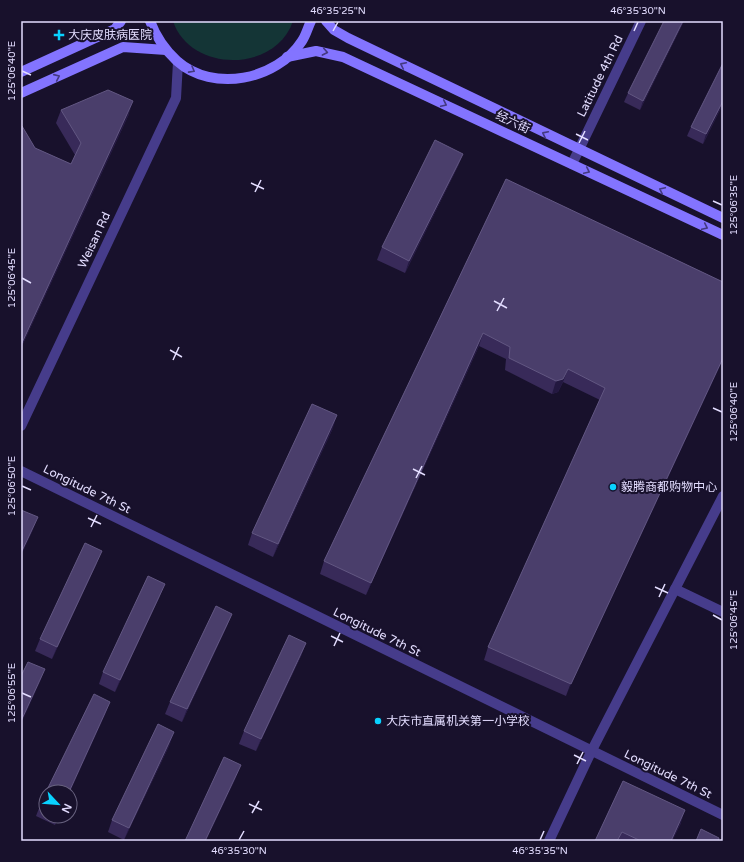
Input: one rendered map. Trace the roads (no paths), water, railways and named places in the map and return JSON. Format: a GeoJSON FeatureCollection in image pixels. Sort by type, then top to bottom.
{"type":"FeatureCollection","features":[{"type":"Feature","properties":{"kind":"main road"},"geometry":{"type":"LineString","coordinates":[[21,72],[115,29],[120,21]]}},
{"type":"Feature","properties":{"kind":"main road"},"geometry":{"type":"LineString","coordinates":[[150,21],[158,41],[178,62],[202,75],[230,80],[258,75],[283,62],[302,41],[311,21]]}},
{"type":"Feature","properties":{"kind":"main road","name":"经六街"},"geometry":{"type":"LineString","coordinates":[[326,21],[334,30],[348,38],[578,150],[723,218]]}},
{"type":"Feature","properties":{"kind":"main road"},"geometry":{"type":"LineString","coordinates":[[21,93],[123,47],[166,50]]}},
{"type":"Feature","properties":{"kind":"main road","name":"经六街"},"geometry":{"type":"LineString","coordinates":[[287,57],[316,51],[342,57],[723,235]]}},
{"type":"Feature","properties":{"kind":"street","name":"Latitude 4th Rd"},"geometry":{"type":"LineString","coordinates":[[572,164],[641,21]]}},
{"type":"Feature","properties":{"kind":"street","name":"Weisan Rd"},"geometry":{"type":"LineString","coordinates":[[21,426],[176,98],[178,62]]}},
{"type":"Feature","properties":{"kind":"street","name":"Longitude 7th St"},"geometry":{"type":"LineString","coordinates":[[21,471],[591,752],[723,815]]}},
{"type":"Feature","properties":{"kind":"street"},"geometry":{"type":"LineString","coordinates":[[549,841],[591,752],[723,496]]}},
{"type":"Feature","properties":{"kind":"street"},"geometry":{"type":"LineString","coordinates":[[675,589],[723,612]]}},
{"type":"Feature","properties":{"kind":"place","name":"大庆皮肤病医院"},"geometry":{"type":"Point","coordinates":[59,35]}},
{"type":"Feature","properties":{"kind":"place","name":"毅腾商都购物中心"},"geometry":{"type":"Point","coordinates":[613,487]}},
{"type":"Feature","properties":{"kind":"place","name":"大庆市直属机关第一小学校"},"geometry":{"type":"Point","coordinates":[378,721]}}]}
